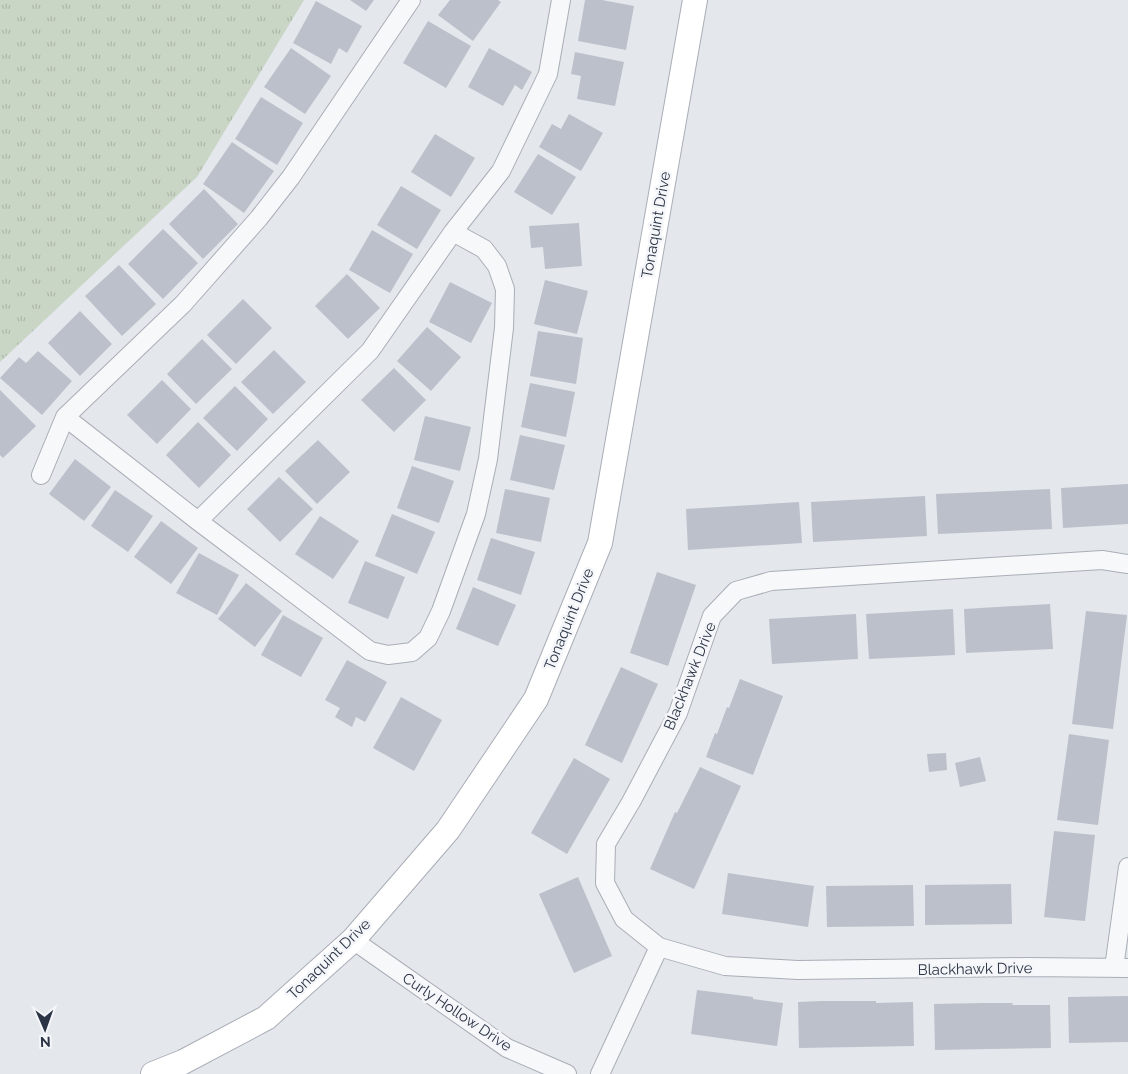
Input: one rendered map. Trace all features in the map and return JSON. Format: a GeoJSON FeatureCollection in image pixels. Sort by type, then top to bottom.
{"type":"FeatureCollection","features":[{"type":"Feature","properties":{"kind":"street"},"geometry":{"type":"LineString","coordinates":[[41,475],[65,417],[183,304],[259,218],[291,177],[411,0]]}},
{"type":"Feature","properties":{"kind":"street"},"geometry":{"type":"LineString","coordinates":[[198,521],[370,351],[453,232],[500,171],[548,74],[562,0]]}},
{"type":"Feature","properties":{"kind":"street","name":"Tonaquint Drive"},"geometry":{"type":"LineString","coordinates":[[154,1074],[184,1062],[266,1018],[353,940],[448,830],[536,699],[600,543],[695,0]]}},
{"type":"Feature","properties":{"kind":"street"},"geometry":{"type":"LineString","coordinates":[[65,417],[198,521],[370,651],[388,655],[412,652],[428,638],[441,611],[476,514],[488,460],[504,328],[505,289],[497,266],[484,249],[453,232]]}},
{"type":"Feature","properties":{"kind":"street","name":"Blackhawk Drive"},"geometry":{"type":"LineString","coordinates":[[1128,564],[1102,560],[771,581],[736,592],[712,616],[678,713],[631,802],[606,844],[605,884],[624,919],[659,947],[725,966],[798,970],[1026,967],[1121,968],[1128,868]]}},
{"type":"Feature","properties":{"kind":"street","name":"Curly Hollow Drive"},"geometry":{"type":"LineString","coordinates":[[353,940],[507,1048],[567,1074]]}},
{"type":"Feature","properties":{"kind":"street"},"geometry":{"type":"LineString","coordinates":[[600,1074],[659,947]]}},
{"type":"Feature","properties":{"kind":"green space"},"geometry":{"type":"Polygon","coordinates":[[[0,0],[304,0],[197,177],[0,362],[0,0]]]}},
{"type":"Feature","properties":{"kind":"building"},"geometry":{"type":"Polygon","coordinates":[[[350,0],[374,0],[366,11],[350,0]]]}},
{"type":"Feature","properties":{"kind":"building"},"geometry":{"type":"Polygon","coordinates":[[[450,0],[498,0],[501,2],[473,41],[438,15],[450,0]]]}},
{"type":"Feature","properties":{"kind":"building"},"geometry":{"type":"Polygon","coordinates":[[[585,0],[602,0],[634,6],[626,50],[578,41],[585,0]]]}},
{"type":"Feature","properties":{"kind":"building"},"geometry":{"type":"Polygon","coordinates":[[[316,1],[362,26],[347,53],[339,48],[331,64],[293,43],[316,1]]]}},
{"type":"Feature","properties":{"kind":"building"},"geometry":{"type":"Polygon","coordinates":[[[428,21],[471,46],[446,88],[403,63],[428,21]]]}},
{"type":"Feature","properties":{"kind":"building"},"geometry":{"type":"Polygon","coordinates":[[[291,48],[331,76],[305,114],[264,87],[291,48]]]}},
{"type":"Feature","properties":{"kind":"building"},"geometry":{"type":"Polygon","coordinates":[[[489,48],[532,72],[522,90],[515,85],[503,106],[468,87],[489,48]]]}},
{"type":"Feature","properties":{"kind":"building"},"geometry":{"type":"Polygon","coordinates":[[[575,52],[624,62],[615,106],[577,99],[581,76],[571,74],[575,52]]]}},
{"type":"Feature","properties":{"kind":"building"},"geometry":{"type":"Polygon","coordinates":[[[261,97],[303,123],[277,165],[235,139],[261,97]]]}},
{"type":"Feature","properties":{"kind":"building"},"geometry":{"type":"Polygon","coordinates":[[[569,114],[603,133],[581,171],[539,147],[552,124],[561,129],[569,114]]]}},
{"type":"Feature","properties":{"kind":"building"},"geometry":{"type":"Polygon","coordinates":[[[435,134],[475,158],[451,197],[411,172],[435,134]]]}},
{"type":"Feature","properties":{"kind":"building"},"geometry":{"type":"Polygon","coordinates":[[[232,142],[274,171],[244,213],[203,184],[232,142]]]}},
{"type":"Feature","properties":{"kind":"building"},"geometry":{"type":"Polygon","coordinates":[[[538,154],[576,177],[552,215],[514,192],[538,154]]]}},
{"type":"Feature","properties":{"kind":"building"},"geometry":{"type":"Polygon","coordinates":[[[401,186],[441,210],[417,249],[377,225],[401,186]]]}},
{"type":"Feature","properties":{"kind":"building"},"geometry":{"type":"Polygon","coordinates":[[[204,189],[238,224],[203,259],[169,224],[204,189]]]}},
{"type":"Feature","properties":{"kind":"building"},"geometry":{"type":"Polygon","coordinates":[[[579,223],[582,266],[545,269],[543,247],[531,248],[529,226],[579,223]]]}},
{"type":"Feature","properties":{"kind":"building"},"geometry":{"type":"Polygon","coordinates":[[[163,229],[198,263],[163,299],[128,264],[163,229]]]}},
{"type":"Feature","properties":{"kind":"building"},"geometry":{"type":"Polygon","coordinates":[[[372,230],[413,254],[390,293],[349,270],[372,230]]]}},
{"type":"Feature","properties":{"kind":"building"},"geometry":{"type":"Polygon","coordinates":[[[119,265],[156,304],[122,336],[85,296],[119,265]]]}},
{"type":"Feature","properties":{"kind":"building"},"geometry":{"type":"Polygon","coordinates":[[[347,274],[380,308],[348,339],[315,306],[347,274]]]}},
{"type":"Feature","properties":{"kind":"building"},"geometry":{"type":"Polygon","coordinates":[[[545,280],[588,291],[577,334],[534,324],[545,280]]]}},
{"type":"Feature","properties":{"kind":"building"},"geometry":{"type":"Polygon","coordinates":[[[450,282],[492,303],[471,343],[429,322],[450,282]]]}},
{"type":"Feature","properties":{"kind":"building"},"geometry":{"type":"Polygon","coordinates":[[[243,299],[272,328],[236,364],[207,335],[243,299]]]}},
{"type":"Feature","properties":{"kind":"building"},"geometry":{"type":"Polygon","coordinates":[[[80,311],[112,344],[80,376],[48,343],[80,311]]]}},
{"type":"Feature","properties":{"kind":"building"},"geometry":{"type":"Polygon","coordinates":[[[427,327],[461,357],[431,391],[397,361],[427,327]]]}},
{"type":"Feature","properties":{"kind":"building"},"geometry":{"type":"Polygon","coordinates":[[[538,331],[583,338],[576,384],[530,376],[538,331]]]}},
{"type":"Feature","properties":{"kind":"building"},"geometry":{"type":"Polygon","coordinates":[[[202,339],[232,369],[196,404],[167,374],[202,339]]]}},
{"type":"Feature","properties":{"kind":"building"},"geometry":{"type":"Polygon","coordinates":[[[274,350],[306,382],[273,414],[241,382],[274,350]]]}},
{"type":"Feature","properties":{"kind":"building"},"geometry":{"type":"Polygon","coordinates":[[[38,351],[72,381],[42,415],[0,378],[19,357],[26,363],[38,351]]]}},
{"type":"Feature","properties":{"kind":"building"},"geometry":{"type":"Polygon","coordinates":[[[394,368],[426,400],[394,432],[361,400],[394,368]]]}},
{"type":"Feature","properties":{"kind":"building"},"geometry":{"type":"Polygon","coordinates":[[[162,380],[191,409],[157,444],[127,415],[162,380]]]}},
{"type":"Feature","properties":{"kind":"building"},"geometry":{"type":"Polygon","coordinates":[[[530,383],[575,392],[566,437],[521,427],[530,383]]]}},
{"type":"Feature","properties":{"kind":"building"},"geometry":{"type":"Polygon","coordinates":[[[235,386],[268,419],[237,451],[203,418],[235,386]]]}},
{"type":"Feature","properties":{"kind":"building"},"geometry":{"type":"Polygon","coordinates":[[[0,390],[36,426],[3,458],[0,455],[0,390]]]}},
{"type":"Feature","properties":{"kind":"building"},"geometry":{"type":"Polygon","coordinates":[[[425,416],[471,427],[460,471],[414,460],[425,416]]]}},
{"type":"Feature","properties":{"kind":"building"},"geometry":{"type":"Polygon","coordinates":[[[198,422],[231,455],[199,488],[166,455],[198,422]]]}},
{"type":"Feature","properties":{"kind":"building"},"geometry":{"type":"Polygon","coordinates":[[[520,435],[565,445],[554,490],[510,480],[520,435]]]}},
{"type":"Feature","properties":{"kind":"building"},"geometry":{"type":"Polygon","coordinates":[[[318,440],[350,472],[317,504],[285,471],[318,440]]]}},
{"type":"Feature","properties":{"kind":"building"},"geometry":{"type":"Polygon","coordinates":[[[75,459],[111,487],[84,521],[49,494],[75,459]]]}},
{"type":"Feature","properties":{"kind":"building"},"geometry":{"type":"Polygon","coordinates":[[[412,466],[454,481],[439,523],[397,508],[412,466]]]}},
{"type":"Feature","properties":{"kind":"building"},"geometry":{"type":"Polygon","coordinates":[[[279,477],[313,509],[280,542],[247,509],[279,477]]]}},
{"type":"Feature","properties":{"kind":"building"},"geometry":{"type":"Polygon","coordinates":[[[1128,484],[1128,524],[1063,528],[1061,488],[1128,484]]]}},
{"type":"Feature","properties":{"kind":"building"},"geometry":{"type":"Polygon","coordinates":[[[505,489],[550,498],[541,542],[496,533],[505,489]]]}},
{"type":"Feature","properties":{"kind":"building"},"geometry":{"type":"Polygon","coordinates":[[[1050,489],[1052,529],[938,534],[936,494],[1050,489]]]}},
{"type":"Feature","properties":{"kind":"building"},"geometry":{"type":"Polygon","coordinates":[[[115,490],[153,516],[128,552],[91,526],[115,490]]]}},
{"type":"Feature","properties":{"kind":"building"},"geometry":{"type":"Polygon","coordinates":[[[925,496],[927,536],[813,542],[811,502],[925,496]]]}},
{"type":"Feature","properties":{"kind":"building"},"geometry":{"type":"Polygon","coordinates":[[[799,502],[802,543],[688,550],[686,509],[799,502]]]}},
{"type":"Feature","properties":{"kind":"building"},"geometry":{"type":"Polygon","coordinates":[[[392,514],[435,532],[417,574],[375,556],[392,514]]]}},
{"type":"Feature","properties":{"kind":"building"},"geometry":{"type":"Polygon","coordinates":[[[320,516],[359,541],[333,579],[295,554],[320,516]]]}},
{"type":"Feature","properties":{"kind":"building"},"geometry":{"type":"Polygon","coordinates":[[[161,521],[198,548],[171,584],[134,557],[161,521]]]}},
{"type":"Feature","properties":{"kind":"building"},"geometry":{"type":"Polygon","coordinates":[[[491,538],[535,552],[521,595],[477,580],[491,538]]]}},
{"type":"Feature","properties":{"kind":"building"},"geometry":{"type":"Polygon","coordinates":[[[199,553],[239,575],[217,615],[176,593],[199,553]]]}},
{"type":"Feature","properties":{"kind":"building"},"geometry":{"type":"Polygon","coordinates":[[[365,561],[405,577],[388,619],[348,603],[365,561]]]}},
{"type":"Feature","properties":{"kind":"building"},"geometry":{"type":"Polygon","coordinates":[[[657,572],[696,585],[668,666],[630,653],[657,572]]]}},
{"type":"Feature","properties":{"kind":"building"},"geometry":{"type":"Polygon","coordinates":[[[246,583],[282,611],[255,647],[218,619],[246,583]]]}},
{"type":"Feature","properties":{"kind":"building"},"geometry":{"type":"Polygon","coordinates":[[[473,587],[516,605],[498,646],[456,629],[473,587]]]}},
{"type":"Feature","properties":{"kind":"building"},"geometry":{"type":"Polygon","coordinates":[[[1050,604],[1053,649],[966,653],[964,609],[1050,604]]]}},
{"type":"Feature","properties":{"kind":"building"},"geometry":{"type":"Polygon","coordinates":[[[953,609],[955,655],[869,659],[866,614],[953,609]]]}},
{"type":"Feature","properties":{"kind":"building"},"geometry":{"type":"Polygon","coordinates":[[[1086,611],[1127,615],[1113,729],[1072,724],[1086,611]]]}},
{"type":"Feature","properties":{"kind":"building"},"geometry":{"type":"Polygon","coordinates":[[[856,614],[858,659],[772,664],[769,619],[856,614]]]}},
{"type":"Feature","properties":{"kind":"building"},"geometry":{"type":"Polygon","coordinates":[[[283,615],[323,638],[301,677],[261,655],[283,615]]]}},
{"type":"Feature","properties":{"kind":"building"},"geometry":{"type":"Polygon","coordinates":[[[347,660],[387,682],[365,722],[356,717],[352,727],[335,717],[340,708],[325,700],[347,660]]]}},
{"type":"Feature","properties":{"kind":"building"},"geometry":{"type":"Polygon","coordinates":[[[621,667],[658,684],[622,763],[585,745],[621,667]]]}},
{"type":"Feature","properties":{"kind":"building"},"geometry":{"type":"Polygon","coordinates":[[[740,679],[783,696],[753,775],[706,757],[727,707],[729,708],[740,679]]]}},
{"type":"Feature","properties":{"kind":"building"},"geometry":{"type":"Polygon","coordinates":[[[401,697],[442,720],[414,771],[373,748],[401,697]]]}},
{"type":"Feature","properties":{"kind":"building"},"geometry":{"type":"Polygon","coordinates":[[[1069,734],[1109,740],[1098,825],[1057,820],[1069,734]]]}},
{"type":"Feature","properties":{"kind":"building"},"geometry":{"type":"Polygon","coordinates":[[[946,753],[947,770],[929,772],[927,754],[946,753]]]}},
{"type":"Feature","properties":{"kind":"building"},"geometry":{"type":"Polygon","coordinates":[[[980,757],[986,781],[960,787],[955,763],[980,757]]]}},
{"type":"Feature","properties":{"kind":"building"},"geometry":{"type":"Polygon","coordinates":[[[574,758],[610,779],[567,854],[531,833],[574,758]]]}},
{"type":"Feature","properties":{"kind":"building"},"geometry":{"type":"Polygon","coordinates":[[[700,767],[741,786],[694,889],[650,869],[675,812],[677,813],[700,767]]]}},
{"type":"Feature","properties":{"kind":"building"},"geometry":{"type":"Polygon","coordinates":[[[1054,831],[1095,835],[1085,921],[1044,917],[1054,831]]]}},
{"type":"Feature","properties":{"kind":"building"},"geometry":{"type":"Polygon","coordinates":[[[728,873],[814,886],[808,927],[722,914],[728,873]]]}},
{"type":"Feature","properties":{"kind":"building"},"geometry":{"type":"Polygon","coordinates":[[[578,877],[612,956],[574,973],[539,894],[578,877]]]}},
{"type":"Feature","properties":{"kind":"building"},"geometry":{"type":"Polygon","coordinates":[[[1011,884],[1012,924],[925,925],[925,885],[1011,884]]]}},
{"type":"Feature","properties":{"kind":"building"},"geometry":{"type":"Polygon","coordinates":[[[913,885],[914,926],[827,927],[826,886],[913,885]]]}},
{"type":"Feature","properties":{"kind":"building"},"geometry":{"type":"Polygon","coordinates":[[[697,990],[783,1003],[777,1046],[691,1034],[697,990]]]}},
{"type":"Feature","properties":{"kind":"building"},"geometry":{"type":"Polygon","coordinates":[[[1128,996],[1128,1042],[1069,1043],[1068,997],[1128,996]]]}},
{"type":"Feature","properties":{"kind":"building"},"geometry":{"type":"Polygon","coordinates":[[[798,1002],[913,1002],[914,1046],[799,1048],[798,1002]]]}},
{"type":"Feature","properties":{"kind":"building"},"geometry":{"type":"Polygon","coordinates":[[[1013,1003],[1012,1005],[1050,1005],[1051,1048],[935,1050],[934,1004],[1013,1003]]]}}]}
